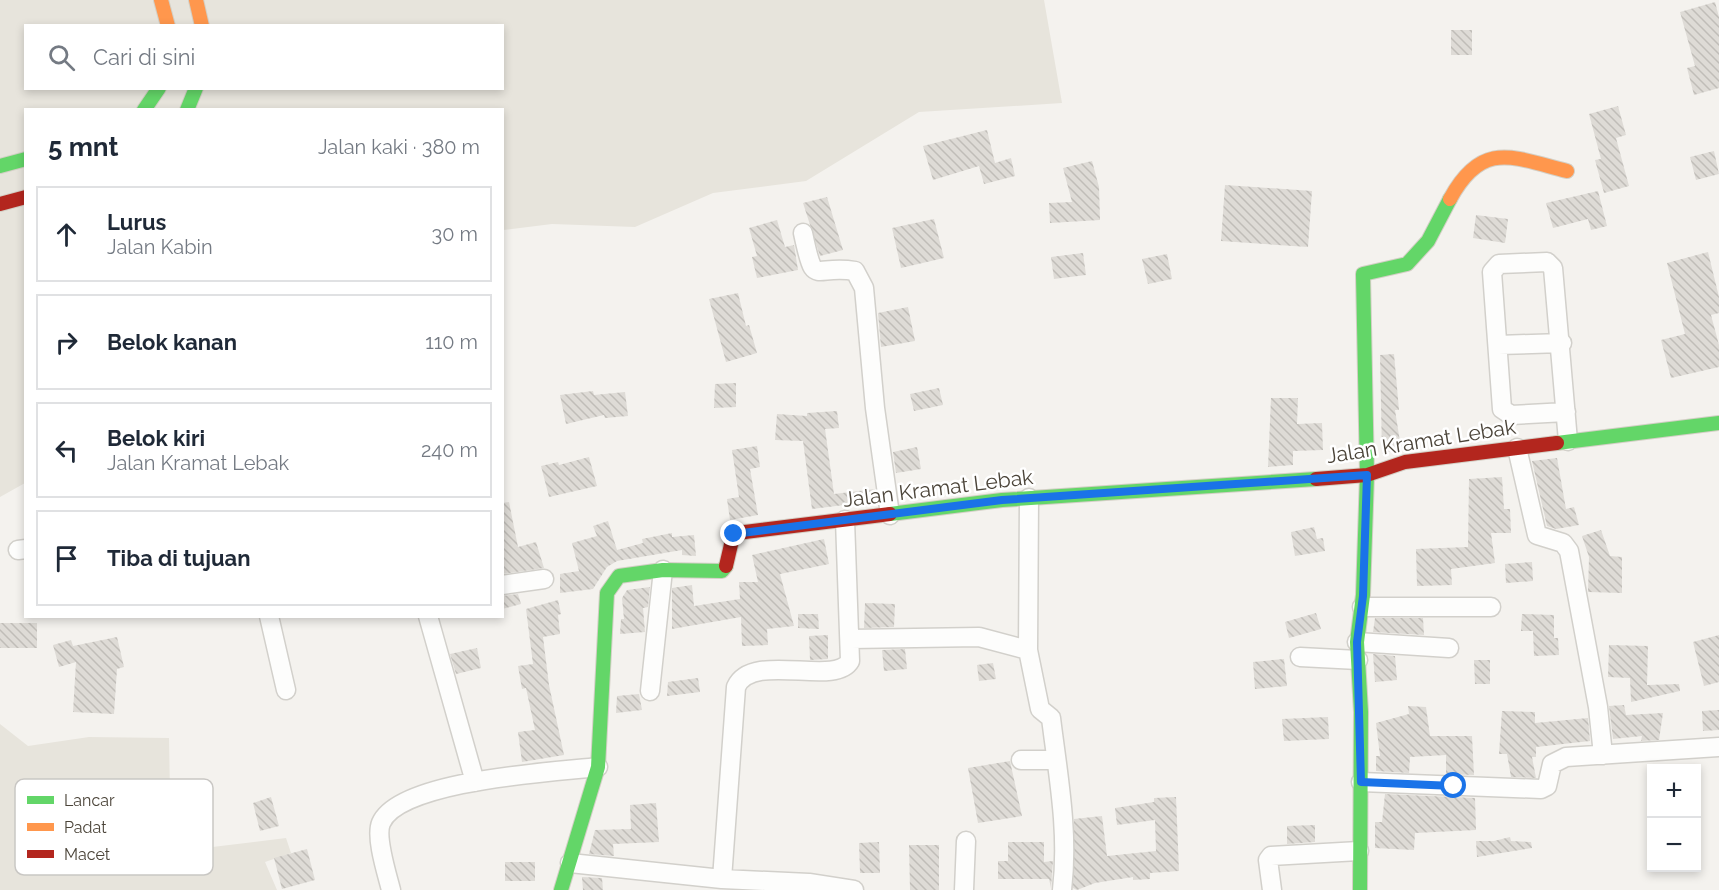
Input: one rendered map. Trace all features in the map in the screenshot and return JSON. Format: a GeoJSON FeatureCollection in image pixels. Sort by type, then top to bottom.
{"type":"FeatureCollection","features":[{"type":"Feature","properties":{"kind":"street"},"geometry":{"type":"LineString","coordinates":[[161,0],[167,24]]}},
{"type":"Feature","properties":{"kind":"street"},"geometry":{"type":"LineString","coordinates":[[196,0],[202,24]]}},
{"type":"Feature","properties":{"kind":"street"},"geometry":{"type":"LineString","coordinates":[[145,108],[158,90]]}},
{"type":"Feature","properties":{"kind":"street"},"geometry":{"type":"LineString","coordinates":[[188,108],[195,90]]}},
{"type":"Feature","properties":{"kind":"street"},"geometry":{"type":"LineString","coordinates":[[1360,890],[1361,782],[1358,651],[1367,475],[1363,274],[1400,267],[1414,258],[1431,234],[1464,174],[1484,159],[1517,159],[1567,171]]}},
{"type":"Feature","properties":{"kind":"street"},"geometry":{"type":"LineString","coordinates":[[0,166],[24,160]]}},
{"type":"Feature","properties":{"kind":"street"},"geometry":{"type":"LineString","coordinates":[[0,204],[24,198]]}},
{"type":"Feature","properties":{"kind":"street"},"geometry":{"type":"LineString","coordinates":[[803,233],[810,264],[814,270],[824,273],[836,270],[855,271],[864,288],[875,408],[890,515]]}},
{"type":"Feature","properties":{"kind":"street"},"geometry":{"type":"LineString","coordinates":[[1566,412],[1510,415],[1502,409],[1492,272],[1495,267],[1504,263],[1547,262],[1553,268],[1562,343],[1569,441]]}},
{"type":"Feature","properties":{"kind":"street"},"geometry":{"type":"LineString","coordinates":[[1498,345],[1562,343]]}},
{"type":"Feature","properties":{"kind":"street","name":"Jalan Kramat Lebak"},"geometry":{"type":"LineString","coordinates":[[561,890],[598,767],[607,593],[619,576],[663,570],[722,571],[727,565],[734,534],[1029,498],[1367,475],[1405,462],[1719,423]]}},
{"type":"Feature","properties":{"kind":"street"},"geometry":{"type":"LineString","coordinates":[[1517,447],[1537,535],[1563,543],[1569,551],[1598,707],[1603,755]]}},
{"type":"Feature","properties":{"kind":"street"},"geometry":{"type":"LineString","coordinates":[[1029,498],[1028,650],[1040,709],[1051,718],[1064,827],[1062,890]]}},
{"type":"Feature","properties":{"kind":"street"},"geometry":{"type":"LineString","coordinates":[[722,879],[736,687],[739,680],[755,671],[844,668],[850,661],[845,520]]}},
{"type":"Feature","properties":{"kind":"street"},"geometry":{"type":"LineString","coordinates":[[650,691],[663,570]]}},
{"type":"Feature","properties":{"kind":"street"},"geometry":{"type":"LineString","coordinates":[[504,585],[544,579]]}},
{"type":"Feature","properties":{"kind":"street"},"geometry":{"type":"LineString","coordinates":[[1362,607],[1491,607]]}},
{"type":"Feature","properties":{"kind":"street"},"geometry":{"type":"LineString","coordinates":[[269,618],[286,690]]}},
{"type":"Feature","properties":{"kind":"street"},"geometry":{"type":"LineString","coordinates":[[429,618],[475,782]]}},
{"type":"Feature","properties":{"kind":"street"},"geometry":{"type":"LineString","coordinates":[[851,639],[979,637],[1028,650]]}},
{"type":"Feature","properties":{"kind":"street"},"geometry":{"type":"LineString","coordinates":[[1300,657],[1358,651],[1449,648]]}},
{"type":"Feature","properties":{"kind":"street"},"geometry":{"type":"LineString","coordinates":[[1361,782],[1541,789],[1547,786],[1552,764],[1558,759],[1719,747]]}},
{"type":"Feature","properties":{"kind":"street"},"geometry":{"type":"LineString","coordinates":[[1021,760],[1056,760]]}},
{"type":"Feature","properties":{"kind":"street"},"geometry":{"type":"LineString","coordinates":[[391,890],[379,829],[389,810],[452,785],[598,767]]}},
{"type":"Feature","properties":{"kind":"street"},"geometry":{"type":"LineString","coordinates":[[964,890],[966,841]]}},
{"type":"Feature","properties":{"kind":"street"},"geometry":{"type":"LineString","coordinates":[[1272,890],[1268,860],[1270,856],[1359,850]]}},
{"type":"Feature","properties":{"kind":"street"},"geometry":{"type":"LineString","coordinates":[[570,863],[722,879],[809,882],[854,890]]}},
{"type":"Feature","properties":{"kind":"shaded area"},"geometry":{"type":"Polygon","coordinates":[[[0,0],[1044,0],[1062,103],[919,112],[806,181],[713,193],[635,227],[552,224],[504,230],[504,108],[24,108],[24,484],[0,497],[0,0]]]}},
{"type":"Feature","properties":{"kind":"shaded area"},"geometry":{"type":"Polygon","coordinates":[[[0,724],[28,746],[89,737],[169,738],[170,779],[15,779],[15,875],[213,875],[213,847],[286,838],[291,853],[265,862],[277,890],[0,890],[0,724]]]}},
{"type":"Feature","properties":{"kind":"building"},"geometry":{"type":"Polygon","coordinates":[[[1715,2],[1719,17],[1719,88],[1694,95],[1687,68],[1695,66],[1680,12],[1715,2]]]}},
{"type":"Feature","properties":{"kind":"building"},"geometry":{"type":"Polygon","coordinates":[[[1451,30],[1472,30],[1472,55],[1451,55],[1451,30]]]}},
{"type":"Feature","properties":{"kind":"building"},"geometry":{"type":"Polygon","coordinates":[[[1618,106],[1626,135],[1616,138],[1629,186],[1604,193],[1595,160],[1601,159],[1589,114],[1618,106]]]}},
{"type":"Feature","properties":{"kind":"building"},"geometry":{"type":"Polygon","coordinates":[[[987,130],[995,163],[1011,158],[1015,176],[984,184],[979,166],[933,180],[923,146],[987,130]]]}},
{"type":"Feature","properties":{"kind":"building"},"geometry":{"type":"Polygon","coordinates":[[[1714,151],[1719,174],[1696,180],[1690,157],[1714,151]]]}},
{"type":"Feature","properties":{"kind":"building"},"geometry":{"type":"Polygon","coordinates":[[[1092,161],[1099,187],[1100,220],[1050,223],[1049,203],[1072,202],[1063,168],[1092,161]]]}},
{"type":"Feature","properties":{"kind":"building"},"geometry":{"type":"Polygon","coordinates":[[[1225,185],[1312,191],[1308,247],[1221,241],[1225,185]]]}},
{"type":"Feature","properties":{"kind":"building"},"geometry":{"type":"Polygon","coordinates":[[[1598,191],[1607,226],[1591,230],[1588,219],[1553,228],[1546,203],[1598,191]]]}},
{"type":"Feature","properties":{"kind":"building"},"geometry":{"type":"Polygon","coordinates":[[[827,197],[843,250],[820,256],[803,203],[827,197]]]}},
{"type":"Feature","properties":{"kind":"building"},"geometry":{"type":"Polygon","coordinates":[[[1476,215],[1508,219],[1505,243],[1473,238],[1476,215]]]}},
{"type":"Feature","properties":{"kind":"building"},"geometry":{"type":"Polygon","coordinates":[[[934,219],[944,258],[901,268],[892,228],[934,219]]]}},
{"type":"Feature","properties":{"kind":"building"},"geometry":{"type":"Polygon","coordinates":[[[777,220],[785,247],[794,245],[798,270],[757,278],[752,257],[757,256],[749,228],[777,220]]]}},
{"type":"Feature","properties":{"kind":"building"},"geometry":{"type":"Polygon","coordinates":[[[1708,252],[1719,297],[1719,313],[1711,315],[1719,345],[1719,367],[1671,378],[1661,340],[1685,334],[1667,263],[1708,252]]]}},
{"type":"Feature","properties":{"kind":"building"},"geometry":{"type":"Polygon","coordinates":[[[1083,253],[1086,275],[1054,279],[1051,257],[1083,253]]]}},
{"type":"Feature","properties":{"kind":"building"},"geometry":{"type":"Polygon","coordinates":[[[1167,254],[1172,279],[1148,284],[1142,259],[1167,254]]]}},
{"type":"Feature","properties":{"kind":"building"},"geometry":{"type":"Polygon","coordinates":[[[738,293],[746,326],[749,325],[757,353],[726,362],[709,299],[738,293]]]}},
{"type":"Feature","properties":{"kind":"building"},"geometry":{"type":"Polygon","coordinates":[[[908,307],[915,341],[881,347],[878,313],[908,307]]]}},
{"type":"Feature","properties":{"kind":"building"},"geometry":{"type":"Polygon","coordinates":[[[1394,354],[1399,410],[1395,410],[1401,448],[1382,454],[1380,355],[1394,354]]]}},
{"type":"Feature","properties":{"kind":"building"},"geometry":{"type":"Polygon","coordinates":[[[736,383],[736,407],[714,408],[715,384],[736,383]]]}},
{"type":"Feature","properties":{"kind":"building"},"geometry":{"type":"Polygon","coordinates":[[[939,388],[943,405],[914,411],[910,394],[939,388]]]}},
{"type":"Feature","properties":{"kind":"building"},"geometry":{"type":"Polygon","coordinates":[[[593,391],[594,395],[625,392],[628,416],[605,418],[604,415],[566,424],[560,395],[593,391]]]}},
{"type":"Feature","properties":{"kind":"building"},"geometry":{"type":"Polygon","coordinates":[[[1271,398],[1298,398],[1297,424],[1322,423],[1323,450],[1293,451],[1293,465],[1268,467],[1271,398]]]}},
{"type":"Feature","properties":{"kind":"building"},"geometry":{"type":"Polygon","coordinates":[[[837,411],[839,428],[825,429],[834,494],[875,489],[876,501],[812,509],[803,441],[775,440],[777,414],[807,416],[807,413],[837,411]]]}},
{"type":"Feature","properties":{"kind":"building"},"geometry":{"type":"Polygon","coordinates":[[[757,446],[760,467],[750,469],[758,515],[730,520],[727,499],[739,497],[732,450],[757,446]]]}},
{"type":"Feature","properties":{"kind":"building"},"geometry":{"type":"Polygon","coordinates":[[[917,447],[921,469],[896,473],[893,452],[917,447]]]}},
{"type":"Feature","properties":{"kind":"building"},"geometry":{"type":"Polygon","coordinates":[[[589,457],[597,486],[549,497],[541,466],[558,462],[559,465],[589,457]]]}},
{"type":"Feature","properties":{"kind":"building"},"geometry":{"type":"Polygon","coordinates":[[[1557,458],[1566,509],[1574,507],[1579,525],[1556,529],[1547,526],[1532,461],[1557,458]]]}},
{"type":"Feature","properties":{"kind":"building"},"geometry":{"type":"Polygon","coordinates":[[[1502,477],[1504,509],[1510,509],[1511,533],[1491,533],[1495,563],[1451,569],[1452,585],[1417,586],[1416,549],[1468,547],[1469,479],[1502,477]]]}},
{"type":"Feature","properties":{"kind":"building"},"geometry":{"type":"Polygon","coordinates":[[[509,502],[518,547],[536,542],[544,568],[504,574],[504,503],[509,502]]]}},
{"type":"Feature","properties":{"kind":"building"},"geometry":{"type":"Polygon","coordinates":[[[608,521],[617,550],[643,543],[642,539],[672,533],[672,537],[694,535],[696,556],[682,555],[682,550],[617,561],[607,567],[593,589],[560,593],[560,574],[579,571],[572,543],[597,536],[593,526],[608,521]]]}},
{"type":"Feature","properties":{"kind":"building"},"geometry":{"type":"Polygon","coordinates":[[[1314,527],[1317,539],[1323,538],[1325,551],[1295,556],[1291,532],[1314,527]]]}},
{"type":"Feature","properties":{"kind":"building"},"geometry":{"type":"Polygon","coordinates":[[[1601,530],[1610,556],[1622,557],[1622,593],[1588,592],[1589,557],[1582,536],[1601,530]]]}},
{"type":"Feature","properties":{"kind":"building"},"geometry":{"type":"Polygon","coordinates":[[[824,539],[829,564],[780,574],[794,626],[767,629],[768,645],[742,646],[741,617],[672,629],[672,588],[692,585],[694,606],[740,599],[739,582],[758,582],[752,555],[824,539]]]}},
{"type":"Feature","properties":{"kind":"building"},"geometry":{"type":"Polygon","coordinates":[[[1532,562],[1533,581],[1506,583],[1505,564],[1532,562]]]}},
{"type":"Feature","properties":{"kind":"building"},"geometry":{"type":"Polygon","coordinates":[[[650,587],[648,607],[643,608],[645,632],[620,634],[621,619],[624,619],[622,598],[627,590],[650,587]]]}},
{"type":"Feature","properties":{"kind":"building"},"geometry":{"type":"Polygon","coordinates":[[[518,594],[521,604],[504,608],[504,596],[518,594]]]}},
{"type":"Feature","properties":{"kind":"building"},"geometry":{"type":"Polygon","coordinates":[[[558,600],[561,614],[558,615],[560,634],[543,637],[549,685],[564,755],[522,762],[518,732],[535,730],[526,688],[522,689],[518,666],[533,664],[526,609],[558,600]]]}},
{"type":"Feature","properties":{"kind":"building"},"geometry":{"type":"Polygon","coordinates":[[[865,603],[895,604],[894,627],[864,628],[865,603]]]}},
{"type":"Feature","properties":{"kind":"building"},"geometry":{"type":"Polygon","coordinates":[[[1316,613],[1321,629],[1289,638],[1285,622],[1316,613]]]}},
{"type":"Feature","properties":{"kind":"building"},"geometry":{"type":"Polygon","coordinates":[[[798,614],[818,614],[819,629],[798,628],[798,614]]]}},
{"type":"Feature","properties":{"kind":"building"},"geometry":{"type":"Polygon","coordinates":[[[1522,614],[1554,615],[1554,638],[1558,638],[1559,655],[1534,656],[1533,631],[1521,631],[1522,614]]]}},
{"type":"Feature","properties":{"kind":"building"},"geometry":{"type":"Polygon","coordinates":[[[1375,618],[1423,618],[1424,635],[1373,632],[1375,618]]]}},
{"type":"Feature","properties":{"kind":"building"},"geometry":{"type":"Polygon","coordinates":[[[0,623],[37,623],[37,648],[0,648],[0,623]]]}},
{"type":"Feature","properties":{"kind":"building"},"geometry":{"type":"Polygon","coordinates":[[[828,635],[828,659],[810,660],[809,636],[828,635]]]}},
{"type":"Feature","properties":{"kind":"building"},"geometry":{"type":"Polygon","coordinates":[[[1719,635],[1719,682],[1704,686],[1693,642],[1719,635]]]}},
{"type":"Feature","properties":{"kind":"building"},"geometry":{"type":"Polygon","coordinates":[[[117,637],[124,667],[117,669],[114,714],[73,712],[76,662],[59,667],[53,645],[71,640],[73,646],[117,637]]]}},
{"type":"Feature","properties":{"kind":"building"},"geometry":{"type":"Polygon","coordinates":[[[1609,645],[1648,646],[1647,685],[1679,684],[1680,691],[1631,702],[1630,678],[1608,677],[1609,645]]]}},
{"type":"Feature","properties":{"kind":"building"},"geometry":{"type":"Polygon","coordinates":[[[477,648],[481,668],[456,674],[450,654],[477,648]]]}},
{"type":"Feature","properties":{"kind":"building"},"geometry":{"type":"Polygon","coordinates":[[[905,649],[907,669],[884,671],[882,650],[905,649]]]}},
{"type":"Feature","properties":{"kind":"building"},"geometry":{"type":"Polygon","coordinates":[[[1373,654],[1395,656],[1397,680],[1375,682],[1373,654]]]}},
{"type":"Feature","properties":{"kind":"building"},"geometry":{"type":"Polygon","coordinates":[[[1284,659],[1287,686],[1255,689],[1253,662],[1284,659]]]}},
{"type":"Feature","properties":{"kind":"building"},"geometry":{"type":"Polygon","coordinates":[[[1474,660],[1490,660],[1490,684],[1475,684],[1474,660]]]}},
{"type":"Feature","properties":{"kind":"building"},"geometry":{"type":"Polygon","coordinates":[[[993,663],[996,679],[979,681],[977,665],[993,663]]]}},
{"type":"Feature","properties":{"kind":"building"},"geometry":{"type":"Polygon","coordinates":[[[698,678],[700,692],[667,696],[668,682],[698,678]]]}},
{"type":"Feature","properties":{"kind":"building"},"geometry":{"type":"Polygon","coordinates":[[[639,694],[642,710],[616,713],[617,696],[639,694]]]}},
{"type":"Feature","properties":{"kind":"building"},"geometry":{"type":"Polygon","coordinates":[[[1624,705],[1626,715],[1663,713],[1659,740],[1641,741],[1642,736],[1613,739],[1609,706],[1624,705]]]}},
{"type":"Feature","properties":{"kind":"building"},"geometry":{"type":"Polygon","coordinates":[[[1408,706],[1426,707],[1430,736],[1472,736],[1474,775],[1446,774],[1446,755],[1410,757],[1409,773],[1376,771],[1376,756],[1380,756],[1376,723],[1409,714],[1408,706]]]}},
{"type":"Feature","properties":{"kind":"building"},"geometry":{"type":"Polygon","coordinates":[[[1719,710],[1719,730],[1703,731],[1702,711],[1719,710]]]}},
{"type":"Feature","properties":{"kind":"building"},"geometry":{"type":"Polygon","coordinates":[[[1502,711],[1535,712],[1535,723],[1588,718],[1590,741],[1536,747],[1536,757],[1532,757],[1536,778],[1511,777],[1507,754],[1499,754],[1502,711]]]}},
{"type":"Feature","properties":{"kind":"building"},"geometry":{"type":"Polygon","coordinates":[[[1328,717],[1329,739],[1284,741],[1282,719],[1328,717]]]}},
{"type":"Feature","properties":{"kind":"building"},"geometry":{"type":"Polygon","coordinates":[[[1010,761],[1022,816],[978,823],[968,768],[1010,761]]]}},
{"type":"Feature","properties":{"kind":"building"},"geometry":{"type":"Polygon","coordinates":[[[1385,794],[1475,798],[1476,830],[1415,833],[1414,850],[1375,848],[1375,822],[1382,822],[1385,794]]]}},
{"type":"Feature","properties":{"kind":"building"},"geometry":{"type":"Polygon","coordinates":[[[271,797],[279,826],[260,831],[253,803],[271,797]]]}},
{"type":"Feature","properties":{"kind":"building"},"geometry":{"type":"Polygon","coordinates":[[[1176,797],[1179,871],[1150,873],[1150,879],[1133,880],[1133,877],[1095,883],[1077,890],[1073,888],[1074,819],[1102,816],[1107,856],[1156,851],[1155,820],[1117,825],[1115,808],[1154,802],[1154,798],[1176,797]]]}},
{"type":"Feature","properties":{"kind":"building"},"geometry":{"type":"Polygon","coordinates":[[[656,803],[659,842],[613,844],[614,856],[589,854],[595,830],[631,829],[630,805],[656,803]]]}},
{"type":"Feature","properties":{"kind":"building"},"geometry":{"type":"Polygon","coordinates":[[[1315,825],[1315,842],[1287,844],[1287,826],[1315,825]]]}},
{"type":"Feature","properties":{"kind":"building"},"geometry":{"type":"Polygon","coordinates":[[[1510,837],[1511,841],[1531,842],[1532,848],[1477,857],[1476,841],[1494,841],[1510,837]]]}},
{"type":"Feature","properties":{"kind":"building"},"geometry":{"type":"Polygon","coordinates":[[[879,842],[880,873],[860,873],[859,843],[879,842]]]}},
{"type":"Feature","properties":{"kind":"building"},"geometry":{"type":"Polygon","coordinates":[[[1008,842],[1044,842],[1044,862],[1053,861],[1051,888],[1049,879],[998,879],[998,861],[1008,861],[1008,842]]]}},
{"type":"Feature","properties":{"kind":"building"},"geometry":{"type":"Polygon","coordinates":[[[909,845],[939,845],[939,890],[910,890],[909,845]]]}},
{"type":"Feature","properties":{"kind":"building"},"geometry":{"type":"Polygon","coordinates":[[[307,849],[315,880],[282,889],[274,858],[307,849]]]}},
{"type":"Feature","properties":{"kind":"building"},"geometry":{"type":"Polygon","coordinates":[[[505,862],[535,862],[535,881],[505,881],[505,862]]]}},
{"type":"Feature","properties":{"kind":"building"},"geometry":{"type":"Polygon","coordinates":[[[582,877],[602,878],[603,890],[583,890],[582,877]]]}},
{"type":"Feature","properties":{"kind":"traffic: fast"},"geometry":{"type":"LineString","coordinates":[[145,108],[158,90]]}},
{"type":"Feature","properties":{"kind":"traffic: fast"},"geometry":{"type":"LineString","coordinates":[[188,108],[195,90]]}},
{"type":"Feature","properties":{"kind":"traffic: fast"},"geometry":{"type":"LineString","coordinates":[[0,166],[24,160]]}},
{"type":"Feature","properties":{"kind":"traffic: fast"},"geometry":{"type":"LineString","coordinates":[[1360,890],[1361,712],[1357,642],[1363,595],[1367,475],[1363,274],[1407,264],[1428,241],[1450,199]]}},
{"type":"Feature","properties":{"kind":"traffic: fast"},"geometry":{"type":"LineString","coordinates":[[1557,443],[1719,423]]}},
{"type":"Feature","properties":{"kind":"traffic: fast"},"geometry":{"type":"LineString","coordinates":[[890,514],[1002,500],[1316,479]]}},
{"type":"Feature","properties":{"kind":"traffic: fast"},"geometry":{"type":"LineString","coordinates":[[561,890],[598,767],[607,593],[619,576],[663,570],[722,571],[726,566]]}},
{"type":"Feature","properties":{"kind":"traffic: slow"},"geometry":{"type":"LineString","coordinates":[[161,0],[167,24]]}},
{"type":"Feature","properties":{"kind":"traffic: slow"},"geometry":{"type":"LineString","coordinates":[[196,0],[202,24]]}},
{"type":"Feature","properties":{"kind":"traffic: slow"},"geometry":{"type":"LineString","coordinates":[[1450,199],[1462,180],[1474,168],[1487,161],[1514,158],[1567,171]]}},
{"type":"Feature","properties":{"kind":"traffic: jam"},"geometry":{"type":"LineString","coordinates":[[0,204],[24,198]]}},
{"type":"Feature","properties":{"kind":"traffic: jam"},"geometry":{"type":"LineString","coordinates":[[1316,479],[1367,475],[1405,462],[1557,443]]}},
{"type":"Feature","properties":{"kind":"traffic: jam"},"geometry":{"type":"LineString","coordinates":[[726,566],[733,536],[737,533],[890,514]]}},
{"type":"Feature","properties":{"kind":"route"},"geometry":{"type":"LineString","coordinates":[[734,534],[1002,500],[1367,475],[1363,596],[1357,642],[1361,712],[1361,782],[1454,786]]}}]}
